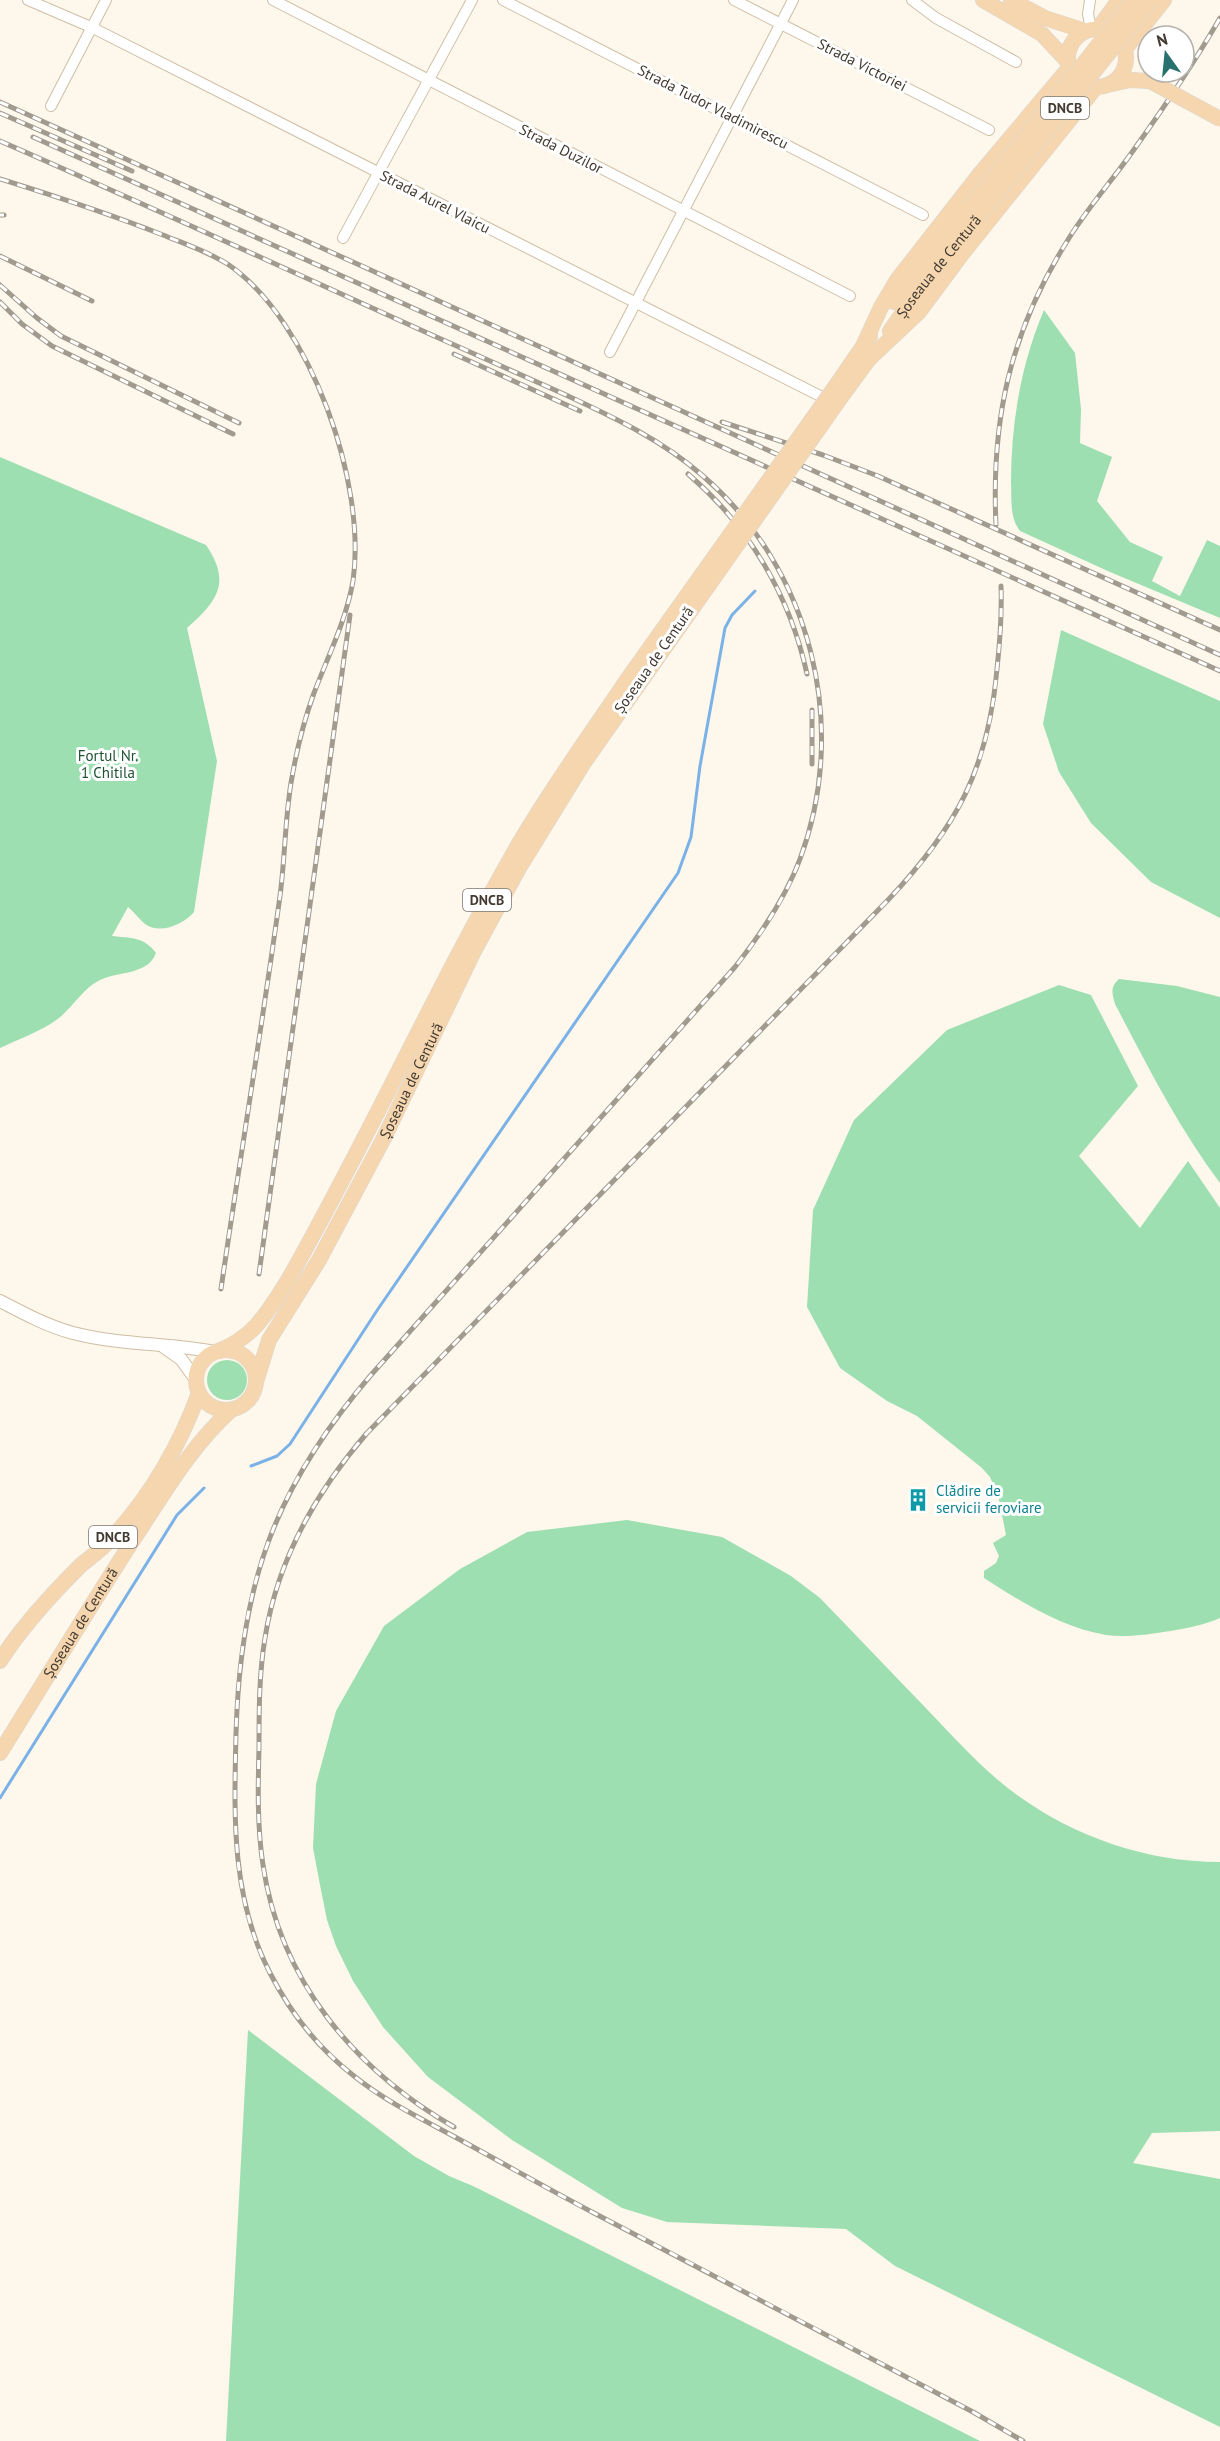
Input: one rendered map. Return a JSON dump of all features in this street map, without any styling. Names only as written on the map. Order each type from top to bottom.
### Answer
[{"type":"main road","points":[[983,0],[1042,34],[1069,65]]},
{"type":"main road","points":[[1011,0],[1045,18],[1118,37],[1126,53],[1136,65]]},
{"type":"main road","points":[[1119,0],[1092,30],[1074,40],[1068,55],[1069,65],[1074,77],[1082,83],[1096,87],[1136,80]]},
{"type":"main road","name":"Șoseaua de Centură","points":[[0,1661],[51,1595],[106,1545],[139,1505],[178,1440],[198,1387],[199,1368],[204,1360],[241,1341],[254,1330],[286,1282],[535,816],[974,212],[1134,0]]},
{"type":"main road","name":"Șoseaua de Centură","points":[[840,396],[864,344],[903,290],[974,212],[1151,0]]},
{"type":"main road","points":[[1112,84],[1124,70],[1126,53],[1164,0]]},
{"type":"main road","points":[[864,344],[881,307],[897,280],[1069,65]]},
{"type":"main road","points":[[1156,84],[1220,119]]},
{"type":"main road","points":[[868,360],[919,312],[962,254],[1096,87]]},
{"type":"main road","name":"Șoseaua de Centură","points":[[0,1753],[187,1458],[212,1428],[231,1410],[244,1404],[250,1398],[268,1340],[318,1260],[384,1138],[473,953],[519,868],[632,683]]},
{"type":"main road","points":[[218,1352],[237,1353],[245,1357],[252,1364],[256,1382]]},
{"type":"main road","points":[[198,1387],[209,1405],[231,1410]]},
{"type":"street","name":"Strada Aurel Vlaicu","points":[[28,0],[93,28],[635,304],[840,396]]},
{"type":"street","points":[[51,106],[106,0]]},
{"type":"street","name":"Strada Duzilor","points":[[273,0],[684,213],[850,296]]},
{"type":"street","points":[[343,238],[472,0]]},
{"type":"street","name":"Strada Tudor Vladimirescu","points":[[503,0],[923,215]]},
{"type":"street","name":"Strada Victoriei","points":[[734,0],[989,130]]},
{"type":"street","points":[[610,352],[734,118],[793,0]]},
{"type":"street","points":[[912,0],[936,18],[1016,62]]},
{"type":"street","points":[[1090,0],[1088,14],[1092,30]]},
{"type":"street","points":[[0,1300],[43,1322],[70,1332],[218,1352]]},
{"type":"street","points":[[163,1346],[181,1359],[198,1387]]},
{"type":"green space","points":[[1044,310],[1075,353],[1081,409],[1080,443],[1112,457],[1097,501],[1130,542],[1163,557],[1152,581],[1180,596],[1207,540],[1220,546],[1220,618],[1110,572],[1020,531],[1016,526],[1012,507],[1011,482],[1015,416],[1029,351]]},
{"type":"green space","name":"Fortul Nr. 1 Chitila","points":[[0,457],[206,545],[214,558],[219,581],[218,591],[213,600],[187,628],[217,761],[194,912],[178,924],[158,928],[145,924],[128,907],[112,936],[137,939],[147,944],[156,953],[152,960],[140,969],[94,983],[52,1023],[0,1048]]},
{"type":"green space","points":[[1061,630],[1220,701],[1220,918],[1151,882],[1091,823],[1059,772],[1043,724]]},
{"type":"green space","points":[[1119,979],[1177,986],[1220,997],[1220,1183],[1177,1118],[1115,1004],[1112,990]]},
{"type":"green space","points":[[1059,985],[1091,995],[1138,1086],[1079,1156],[1140,1228],[1188,1161],[1220,1208],[1220,1618],[1171,1631],[1122,1636],[1090,1632],[1043,1613],[984,1578],[984,1571],[996,1563],[999,1556],[993,1543],[1006,1535],[998,1495],[990,1477],[917,1416],[887,1401],[840,1368],[807,1307],[813,1210],[854,1120],[947,1030]]},
{"type":"green space","points":[[227,1360],[235,1361],[241,1366],[246,1372],[246,1388],[241,1394],[235,1399],[227,1400],[219,1399],[213,1394],[208,1388],[207,1380],[208,1372],[213,1366],[219,1361]]},
{"type":"green space","points":[[627,1520],[722,1537],[791,1576],[820,1598],[986,1769],[1009,1789],[1057,1820],[1108,1843],[1136,1851],[1192,1861],[1220,1862],[1220,2131],[1152,2133],[1133,2163],[1220,2179],[1220,2427],[895,2266],[846,2229],[667,2222],[622,2208],[512,2140],[428,2077],[383,2027],[353,1981],[336,1946],[327,1920],[313,1848],[316,1784],[336,1711],[384,1626],[460,1569],[527,1532]]},
{"type":"green space","points":[[248,2030],[414,2156],[449,2176],[980,2441],[226,2441]]},
{"type":"waterway","points":[[251,1466],[277,1456],[290,1444],[378,1309],[678,873],[691,837],[700,766],[725,628],[732,615],[755,591]]},
{"type":"waterway","points":[[0,1798],[177,1515],[204,1488]]},
{"type":"railway","points":[[996,525],[995,486],[1001,413],[1008,378],[1031,310],[1074,230],[1127,160],[1190,68],[1220,18]]},
{"type":"railway","points":[[0,102],[1220,655]]},
{"type":"railway","points":[[0,113],[132,171]]},
{"type":"railway","points":[[33,137],[1220,671]]},
{"type":"railway","points":[[0,141],[566,395],[637,431],[687,463],[740,514],[771,556],[794,603],[811,652],[820,703],[821,756],[815,808],[794,874],[772,916],[735,967],[371,1375],[310,1458],[287,1499],[269,1541],[255,1585],[245,1631],[236,1734],[235,1796],[238,1856],[248,1915],[257,1944],[278,1988],[296,2016],[317,2042],[366,2085],[403,2109],[558,2194],[973,2412],[1023,2441]]},
{"type":"railway","points":[[0,179],[143,227],[197,248],[229,265],[258,291],[285,325],[308,364],[327,408],[342,453],[351,499],[355,542],[353,581],[341,624],[306,716],[293,772],[287,811],[280,896],[221,1289]]},
{"type":"railway","points":[[0,256],[92,301]]},
{"type":"railway","points":[[0,285],[61,336],[239,423]]},
{"type":"railway","points":[[0,302],[22,324],[52,346],[233,434]]},
{"type":"railway","points":[[454,354],[580,411]]},
{"type":"railway","points":[[722,422],[823,455],[878,476],[1220,630]]},
{"type":"railway","points":[[688,474],[730,516],[764,564],[790,617],[807,674]]},
{"type":"railway","points":[[454,2127],[418,2104],[385,2078],[355,2050],[328,2018],[305,1984],[286,1947],[272,1907],[263,1865],[260,1836],[259,1706],[265,1638],[279,1582],[289,1555],[315,1503],[367,1433],[888,900],[933,847],[965,795],[986,737],[993,705],[998,659],[1001,586]]},
{"type":"railway","points":[[259,1274],[350,615]]},
{"type":"railway","points":[[812,710],[812,764]]},
{"type":"place","name":"Clădire de servicii feroviare","points":[[918,1500]]}]
